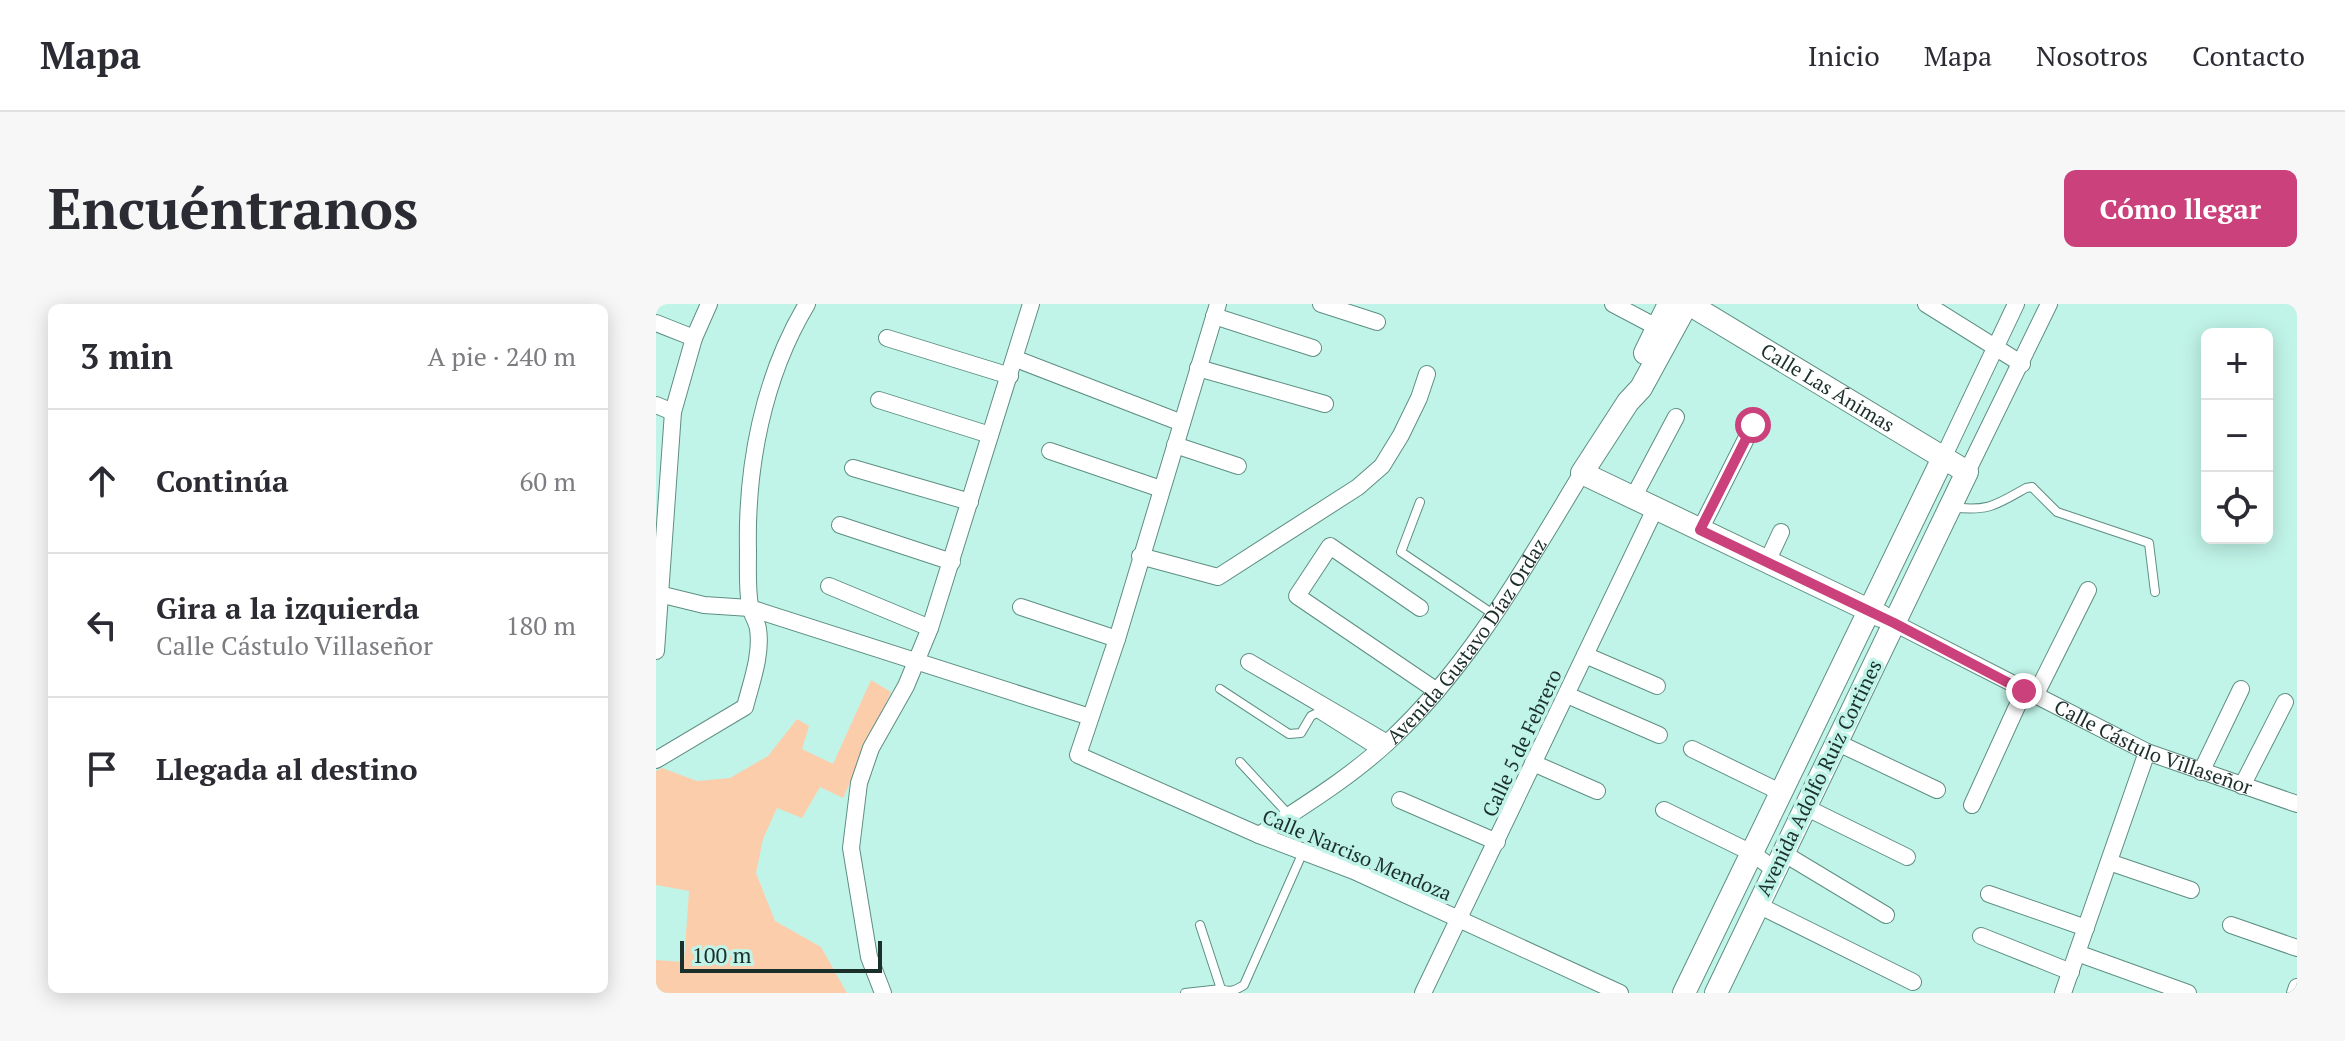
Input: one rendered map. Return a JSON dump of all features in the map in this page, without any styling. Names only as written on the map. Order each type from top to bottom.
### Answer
[{"type":"street","points":[[656,651],[661,492],[673,412],[694,338],[709,304]]},
{"type":"street","points":[[656,760],[745,707],[758,656],[758,628],[750,608],[748,547],[751,485],[759,426],[790,332],[807,304]]},
{"type":"street","points":[[883,993],[869,957],[851,848],[859,783],[871,748],[906,686],[930,628],[1031,304]]},
{"type":"street","points":[[1321,304],[1377,322]]},
{"type":"street","points":[[1613,304],[1664,332]]},
{"type":"street","name":"Avenida Gustavo Díaz Ordaz","points":[[1664,332],[1669,304]]},
{"type":"street","name":"Avenida Gustavo Díaz Ordaz","points":[[1259,835],[1337,785],[1382,747],[1437,691],[1510,591],[1628,402],[1631,380],[1688,304]]},
{"type":"street","name":"Calle Las Ánimas","points":[[1688,304],[1967,472]]},
{"type":"street","points":[[1926,304],[2022,364]]},
{"type":"street","name":"Avenida Adolfo Ruiz Cortines","points":[[1684,993],[2016,304]]},
{"type":"street","name":"Avenida Adolfo Ruiz Cortines","points":[[1716,993],[2049,304]]},
{"type":"street","points":[[659,594],[704,605],[750,608],[1090,717],[1117,639],[1216,310],[1313,348]]},
{"type":"street","points":[[656,323],[694,338]]},
{"type":"street","points":[[887,338],[1010,376]]},
{"type":"street","points":[[1016,359],[1182,423]]},
{"type":"street","points":[[1198,368],[1325,404]]},
{"type":"street","points":[[1140,556],[1218,577],[1231,569],[1358,487],[1382,466],[1401,435],[1427,374]]},
{"type":"street","points":[[879,400],[990,435]]},
{"type":"street","points":[[656,405],[673,412]]},
{"type":"street","points":[[1633,498],[1676,417]]},
{"type":"street","points":[[1700,530],[1753,425]]},
{"type":"street","points":[[1175,445],[1238,466]]},
{"type":"street","points":[[1050,451],[1161,489]]},
{"type":"street","points":[[853,468],[970,502]]},
{"type":"street","name":"Calle Cástulo Villaseñor","points":[[1582,473],[1894,623],[2147,752],[2297,804]]},
{"type":"street","name":"Calle 5 de Febrero","points":[[1423,993],[1655,509]]},
{"type":"street","points":[[840,525],[952,562]]},
{"type":"street","points":[[1767,562],[1781,532]]},
{"type":"street","points":[[1420,608],[1330,546],[1297,596],[1437,691]]},
{"type":"street","points":[[829,586],[930,628]]},
{"type":"street","points":[[1972,805],[2088,590]]},
{"type":"street","points":[[1021,607],[1117,639]]},
{"type":"street","points":[[1585,655],[1657,686]]},
{"type":"street","points":[[1249,662],[1382,747]]},
{"type":"street","points":[[2201,772],[2241,689]]},
{"type":"street","points":[[1567,695],[1659,735]]},
{"type":"street","points":[[2242,786],[2285,702]]},
{"type":"street","name":"Calle Narciso Mendoza","points":[[1090,717],[1078,755],[1259,835],[1354,871],[1620,993]]},
{"type":"street","points":[[1836,742],[1937,790]]},
{"type":"street","points":[[1692,749],[1780,792]]},
{"type":"street","points":[[2063,993],[2066,970],[2077,953],[2147,752]]},
{"type":"street","points":[[1533,763],[1597,791]]},
{"type":"street","points":[[1400,800],[1497,842]]},
{"type":"street","points":[[1805,807],[1907,857]]},
{"type":"street","points":[[1664,810],[1886,915]]},
{"type":"street","points":[[2109,862],[2191,890]]},
{"type":"street","points":[[1989,894],[2086,928]]},
{"type":"street","points":[[1758,905],[1913,982]]},
{"type":"street","points":[[2231,925],[2297,948]]},
{"type":"street","points":[[1981,936],[2066,970]]},
{"type":"street","points":[[2077,953],[2188,993]]},
{"type":"street","points":[[2295,993],[2297,987]]},
{"type":"lane","points":[[1950,507],[1990,508],[2032,487],[2057,512],[2149,543],[2155,592]]},
{"type":"lane","points":[[1420,502],[1401,552],[1493,614]]},
{"type":"lane","points":[[1220,689],[1289,734],[1301,733],[1311,716],[1317,713],[1382,747]]},
{"type":"lane","points":[[1240,762],[1289,815]]},
{"type":"lane","points":[[1185,993],[1221,989],[1233,992],[1244,985],[1303,852]]},
{"type":"lane","points":[[1200,925],[1221,989]]},
{"type":"shaded area","points":[[871,680],[891,692],[843,798],[820,787],[802,818],[777,808],[763,839],[756,873],[775,921],[821,947],[847,993],[656,993],[656,960],[684,962],[689,891],[656,885],[656,771],[662,768],[697,781],[730,778],[768,756],[797,719],[809,726],[802,749],[833,764]]},
{"type":"route","points":[[1753,425],[1700,530],[1894,623],[2024,691]]}]
